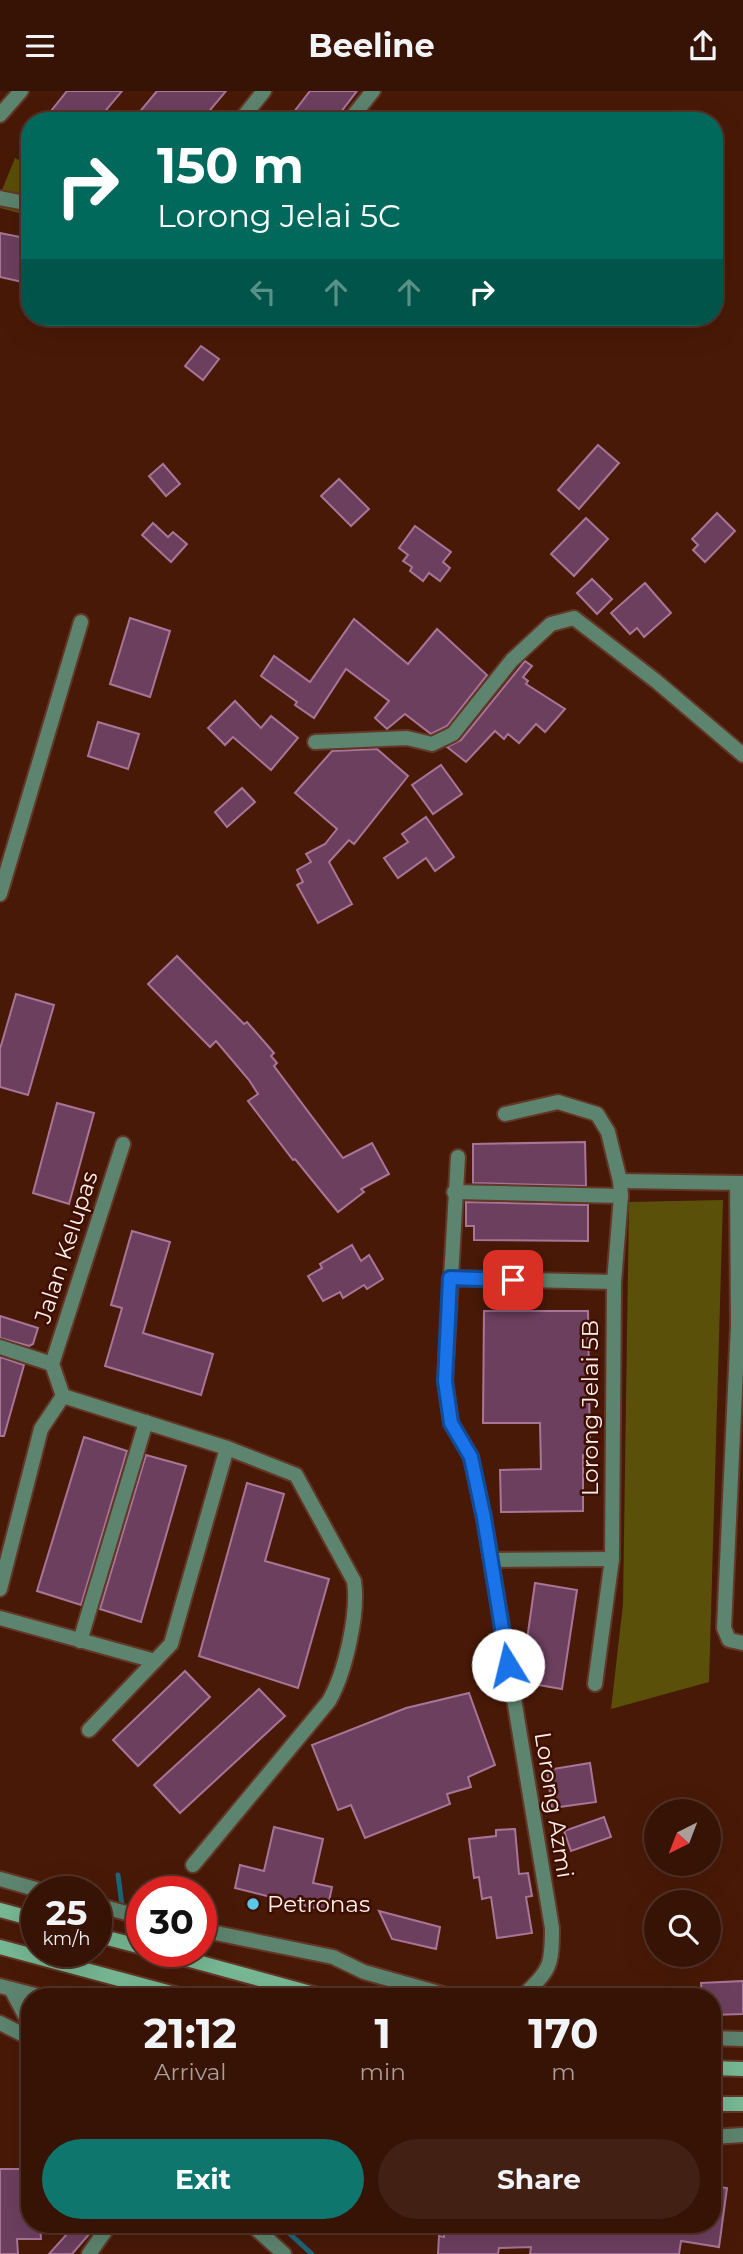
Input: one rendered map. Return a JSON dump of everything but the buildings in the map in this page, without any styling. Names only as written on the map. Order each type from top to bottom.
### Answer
[{"type":"main road","points":[[0,1910],[21,1916]]},
{"type":"main road","points":[[0,1947],[153,1988]]},
{"type":"main road","points":[[215,1967],[292,1988]]},
{"type":"main road","points":[[721,2068],[743,2069]]},
{"type":"main road","points":[[721,2104],[743,2104]]},
{"type":"street","points":[[0,115],[21,91]]},
{"type":"street","points":[[247,112],[264,91]]},
{"type":"street","points":[[356,112],[373,91]]},
{"type":"street","points":[[0,198],[21,202]]},
{"type":"street","points":[[315,742],[407,738],[432,744],[453,734],[512,660],[551,624],[574,618],[656,681],[743,755]]},
{"type":"street","points":[[0,894],[81,622]]},
{"type":"street","name":"Lorong Jelai 5B","points":[[505,1114],[558,1102],[597,1114],[608,1132],[621,1189],[614,1282],[612,1559],[595,1684]]},
{"type":"street","name":"Jalan Kelupas","points":[[52,1364],[123,1144]]},
{"type":"street","name":"Lorong Azmi","points":[[458,1157],[445,1381],[451,1423],[471,1457],[491,1560],[552,1928],[552,1961],[545,1974],[531,1988]]},
{"type":"street","points":[[454,1192],[621,1189],[740,1183],[740,1325],[724,1628],[729,1640],[741,1643]]},
{"type":"street","points":[[450,1278],[614,1282]]},
{"type":"street","points":[[0,1346],[52,1364],[64,1396]]},
{"type":"street","points":[[64,1396],[227,1448],[296,1475],[354,1581],[357,1601],[336,1688],[329,1701],[193,1865]]},
{"type":"street","points":[[0,1589],[41,1429],[64,1396]]},
{"type":"street","points":[[80,1641],[146,1422]]},
{"type":"street","points":[[89,1730],[171,1644],[227,1448]]},
{"type":"street","points":[[491,1560],[612,1559]]},
{"type":"street","points":[[0,1618],[155,1661]]},
{"type":"street","points":[[0,1879],[21,1885]]},
{"type":"street","points":[[217,1933],[333,1957],[364,1972],[421,1988]]},
{"type":"street","points":[[5,1987],[21,2011]]},
{"type":"street","points":[[0,2023],[21,2034]]},
{"type":"street","points":[[721,2038],[743,2039]]},
{"type":"street","points":[[721,2136],[743,2135]]},
{"type":"street","points":[[89,2254],[104,2233]]},
{"type":"street","points":[[261,2233],[284,2254]]},
{"type":"shaded area","points":[[15,158],[21,161],[21,214],[0,208],[0,195]]},
{"type":"shaded area","points":[[723,1200],[709,1682],[611,1709],[623,1604],[629,1202]]},
{"type":"waterway","points":[[118,1875],[122,1905]]},
{"type":"waterway","points":[[289,2233],[312,2254]]},
{"type":"place","name":"Petronas","points":[[253,1904]]},
{"type":"route","points":[[508,1665],[484,1518],[471,1457],[451,1423],[445,1381],[450,1278],[513,1280]]}]
